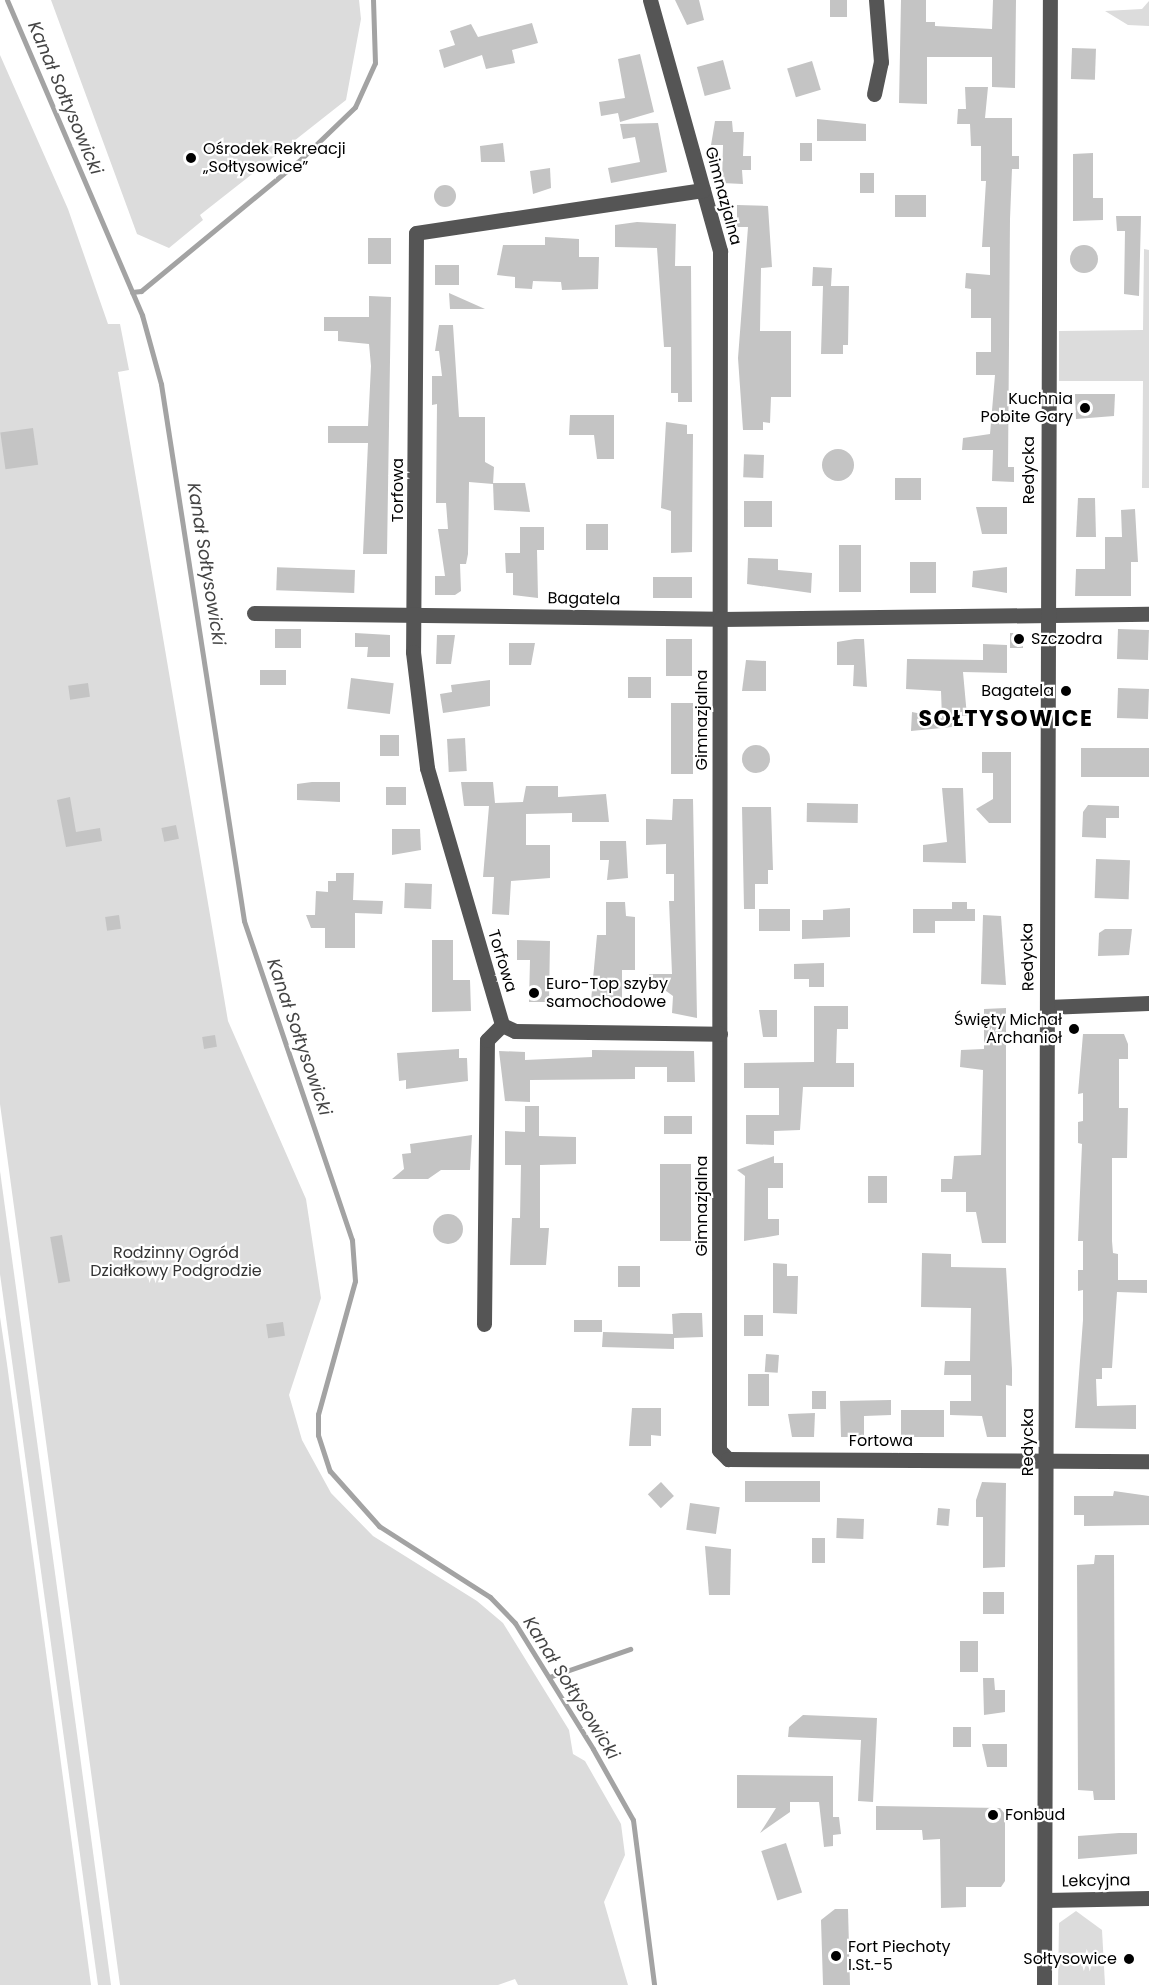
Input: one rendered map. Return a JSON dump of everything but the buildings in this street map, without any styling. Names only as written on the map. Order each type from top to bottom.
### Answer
[{"type":"street","name":"Gimnazjalna","points":[[650,0],[720,251],[719,1450]]},
{"type":"street","points":[[874,94],[880,62],[876,0]]},
{"type":"street","name":"Redycka","points":[[1044,1985],[1050,0]]},
{"type":"street","name":"Torfowa","points":[[502,1025],[427,768],[413,652],[416,234],[703,190]]},
{"type":"street","name":"Bagatela","points":[[254,613],[720,619],[1047,619],[1149,614]]},
{"type":"street","points":[[1047,1006],[1149,1003]]},
{"type":"street","points":[[484,1324],[487,1040],[502,1025],[515,1031],[720,1034]]},
{"type":"street","name":"Fortowa","points":[[719,1450],[728,1459],[1149,1461]]},
{"type":"street","name":"Lekcyjna","points":[[1045,1900],[1149,1898]]},
{"type":"green space","name":"Ośrodek Rekreacji „Sołtysowice”","points":[[51,0],[359,0],[361,19],[346,100],[200,215],[203,220],[169,248],[137,234]]},
{"type":"green space","points":[[1149,1],[1149,26],[1128,25],[1105,11],[1142,9]]},
{"type":"green space","name":"Rodzinny Ogród Działkowy Podgrodzie","points":[[0,55],[68,209],[108,324],[120,324],[129,370],[118,372],[228,1021],[306,1199],[321,1298],[289,1395],[302,1440],[331,1493],[373,1536],[477,1601],[503,1623],[569,1730],[573,1754],[585,1761],[621,1824],[625,1855],[604,1902],[628,1985],[518,1985],[515,1979],[498,1985],[120,1985],[0,1104]]},
{"type":"green space","points":[[1144,249],[1149,250],[1149,488],[1142,488],[1143,381],[1059,381],[1059,331],[1143,330]]},
{"type":"green space","points":[[0,1171],[111,1985],[98,1985],[0,1274]]},
{"type":"green space","points":[[0,1317],[7,1364],[91,1985],[0,1985]]},
{"type":"green space","points":[[1076,1911],[1102,1930],[1105,1985],[1058,1985],[1059,1923]]},
{"type":"waterway","name":"Kanał Sołtysowicki","points":[[7,0],[142,315],[161,384],[244,921],[352,1240],[355,1281],[318,1414],[318,1435],[330,1471],[379,1526],[490,1597],[515,1623],[593,1749],[633,1820],[654,1985]]},
{"type":"waterway","points":[[132,292],[141,291],[301,159],[355,107],[375,63],[373,0]]},
{"type":"waterway","points":[[549,1677],[630,1649]]},
{"type":"place","name":"Ośrodek Rekreacji „Sołtysowice”","points":[[191,158]]},
{"type":"place","name":"Kuchnia Pobite Gary","points":[[1085,408]]},
{"type":"place","name":"Szczodra","points":[[1019,639]]},
{"type":"place","name":"Bagatela","points":[[1066,691]]},
{"type":"place","name":"Euro-Top szyby samochodowe","points":[[534,993]]},
{"type":"place","name":"Święty Michał Archanioł","points":[[1074,1029]]},
{"type":"place","name":"Fonbud","points":[[993,1815]]},
{"type":"place","name":"Fort Piechoty I.St.-5","points":[[836,1956]]},
{"type":"place","name":"Sołtysowice","points":[[1129,1959]]},
{"type":"district","name":"SOŁTYSOWICE","points":[[1006,719]]}]
